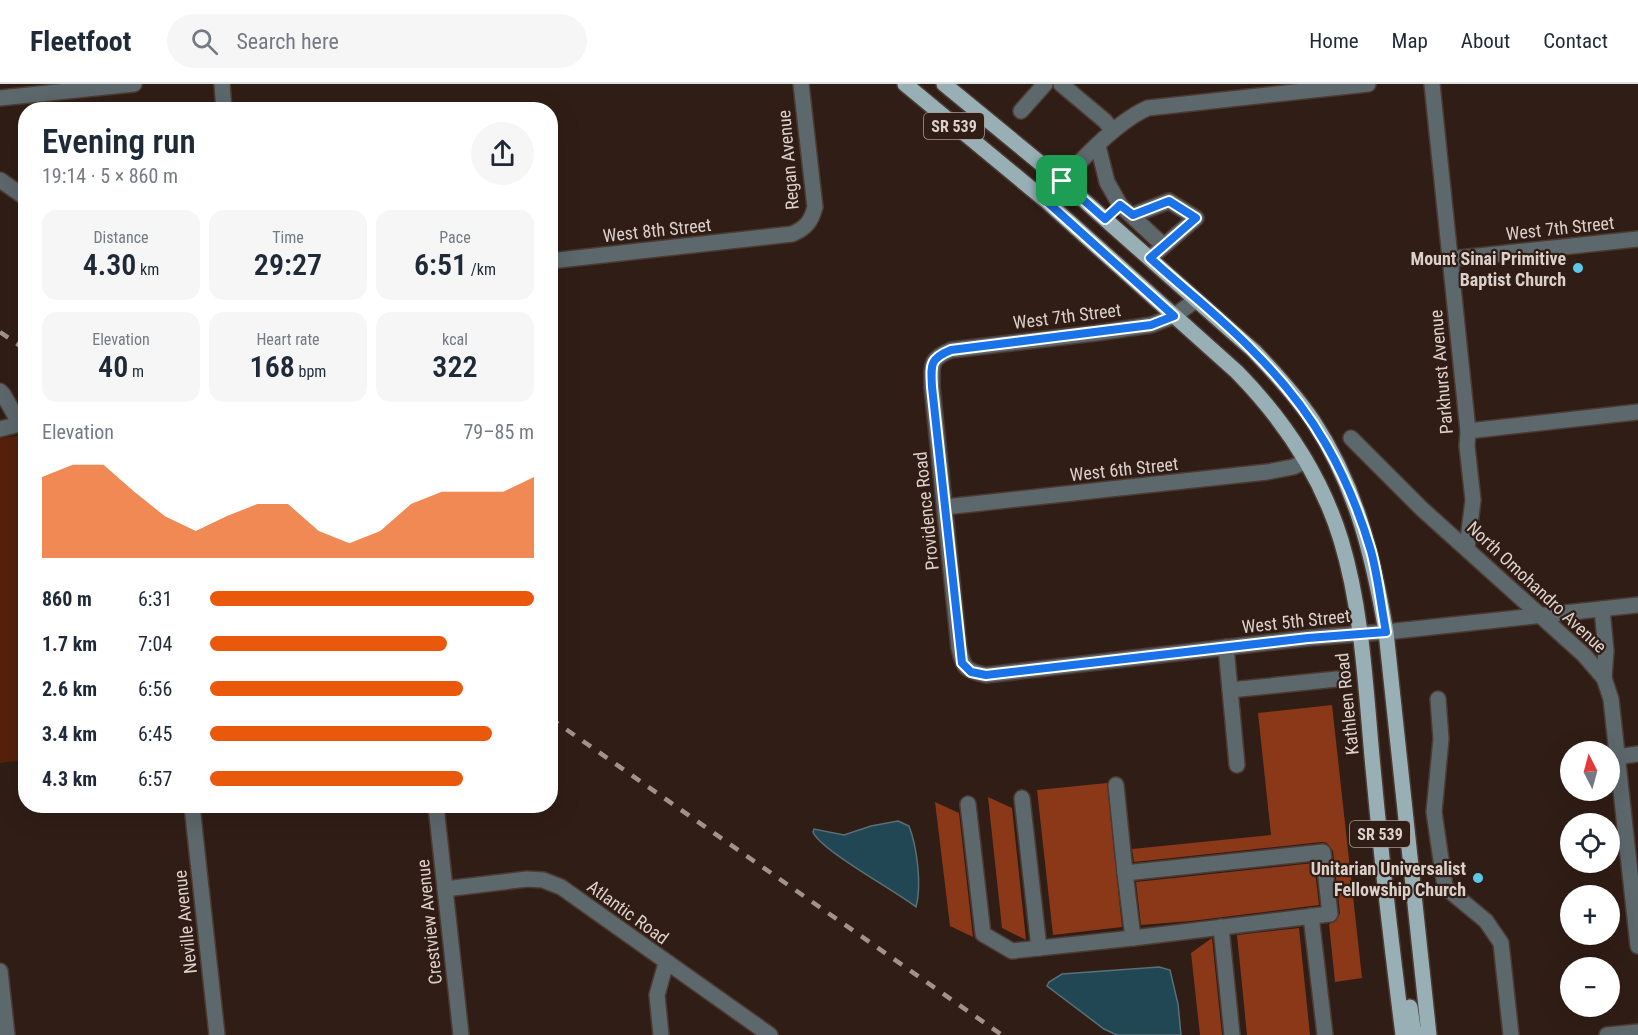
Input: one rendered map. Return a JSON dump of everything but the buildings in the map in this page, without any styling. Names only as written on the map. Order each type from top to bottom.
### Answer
[{"type":"main road","name":"Kathleen Road","points":[[904,84],[1045,200],[1264,400],[1306,461],[1325,498],[1341,541],[1360,634],[1403,1035]]},
{"type":"main road","name":"SR 539","points":[[944,84],[1062,181],[1254,351],[1278,376],[1312,420],[1331,450],[1345,478],[1371,552],[1386,632],[1429,1035]]},
{"type":"main road","points":[[1393,954],[1406,981],[1416,1035]]},
{"type":"street","points":[[0,98],[134,84]]},
{"type":"street","points":[[222,84],[223,102]]},
{"type":"street","name":"Regan Avenue","points":[[767,237],[792,234],[804,229],[811,220],[815,207],[801,84]]},
{"type":"street","points":[[1021,111],[1045,84]]},
{"type":"street","points":[[1061,84],[1113,131]]},
{"type":"street","points":[[1045,200],[1113,131],[1135,114],[1148,108],[1368,84]]},
{"type":"street","name":"Parkhurst Avenue","points":[[1432,84],[1468,431],[1467,446],[1473,500],[1467,548]]},
{"type":"street","points":[[1098,146],[1107,182],[1120,205],[1164,246]]},
{"type":"street","points":[[0,180],[18,192]]},
{"type":"street","points":[[1133,215],[1169,201],[1196,218],[1150,258]]},
{"type":"street","points":[[1105,219],[1120,205]]},
{"type":"street","name":"West 8th Street","points":[[558,260],[767,237]]},
{"type":"street","name":"West 7th Street","points":[[1450,259],[1638,239]]},
{"type":"street","name":"West 7th Street","points":[[937,356],[951,350],[1151,325],[1174,316],[1196,300]]},
{"type":"street","name":"Providence Road","points":[[937,356],[932,365],[932,387],[962,663]]},
{"type":"street","points":[[0,391],[18,420]]},
{"type":"street","points":[[1468,431],[1638,412]]},
{"type":"street","points":[[0,429],[18,424]]},
{"type":"street","name":"North Omohandro Avenue","points":[[1351,438],[1422,509],[1584,656],[1604,678],[1611,699],[1615,741]]},
{"type":"street","name":"West 6th Street","points":[[945,507],[1267,472],[1293,467],[1306,461]]},
{"type":"street","name":"West 5th Street","points":[[962,663],[971,672],[986,675],[1226,647],[1638,605]]},
{"type":"street","points":[[1602,609],[1606,651],[1604,678]]},
{"type":"street","points":[[1226,647],[1237,765]]},
{"type":"street","points":[[1230,690],[1337,680]]},
{"type":"street","points":[[1438,699],[1441,739],[1434,812],[1444,887],[1486,921],[1501,942],[1511,1035]]},
{"type":"street","points":[[1620,757],[1638,754]]},
{"type":"street","name":"North Omohandro Avenue","points":[[1620,784],[1638,946]]},
{"type":"street","points":[[1116,785],[1133,938]]},
{"type":"street","points":[[1022,798],[1039,948]]},
{"type":"street","points":[[969,804],[983,934],[1012,951],[1330,914],[1323,852],[1125,873]]},
{"type":"street","name":"Neville Avenue","points":[[193,813],[217,1035]]},
{"type":"street","name":"Crestview Avenue","points":[[437,813],[461,1035]]},
{"type":"street","name":"Atlantic Road","points":[[445,889],[527,879],[543,880],[561,887],[770,1035]]},
{"type":"street","points":[[1311,916],[1325,1035]]},
{"type":"street","points":[[1221,927],[1232,1035]]},
{"type":"street","points":[[661,1035],[657,995],[666,963]]},
{"type":"street","points":[[0,971],[7,1035]]},
{"type":"street","points":[[1607,1035],[1638,1032]]},
{"type":"shaded area","points":[[18,436],[18,761],[0,763],[0,438]]},
{"type":"water","points":[[898,821],[909,826],[914,844],[919,877],[916,907],[829,849],[813,832],[814,829],[844,835],[871,826]]},
{"type":"water","points":[[1159,967],[1170,970],[1178,1004],[1181,1035],[1117,1035],[1104,1029],[1047,986],[1049,982],[1062,974]]},
{"type":"railway","points":[[0,332],[18,344]]},
{"type":"railway","points":[[558,724],[1002,1035]]},
{"type":"place","name":"Mount Sinai Primitive Baptist Church","points":[[1578,268]]},
{"type":"place","name":"Unitarian Universalist Fellowship Church","points":[[1478,878]]},
{"type":"route","points":[[1062,181],[1105,219],[1120,205],[1133,215],[1169,201],[1196,218],[1150,258],[1254,351],[1278,376],[1312,420],[1331,450],[1345,478],[1371,552],[1386,632],[1308,638],[986,675],[971,672],[962,663],[932,387],[932,365],[937,356],[951,350],[1151,325],[1174,316],[1045,200],[1062,181]]}]
